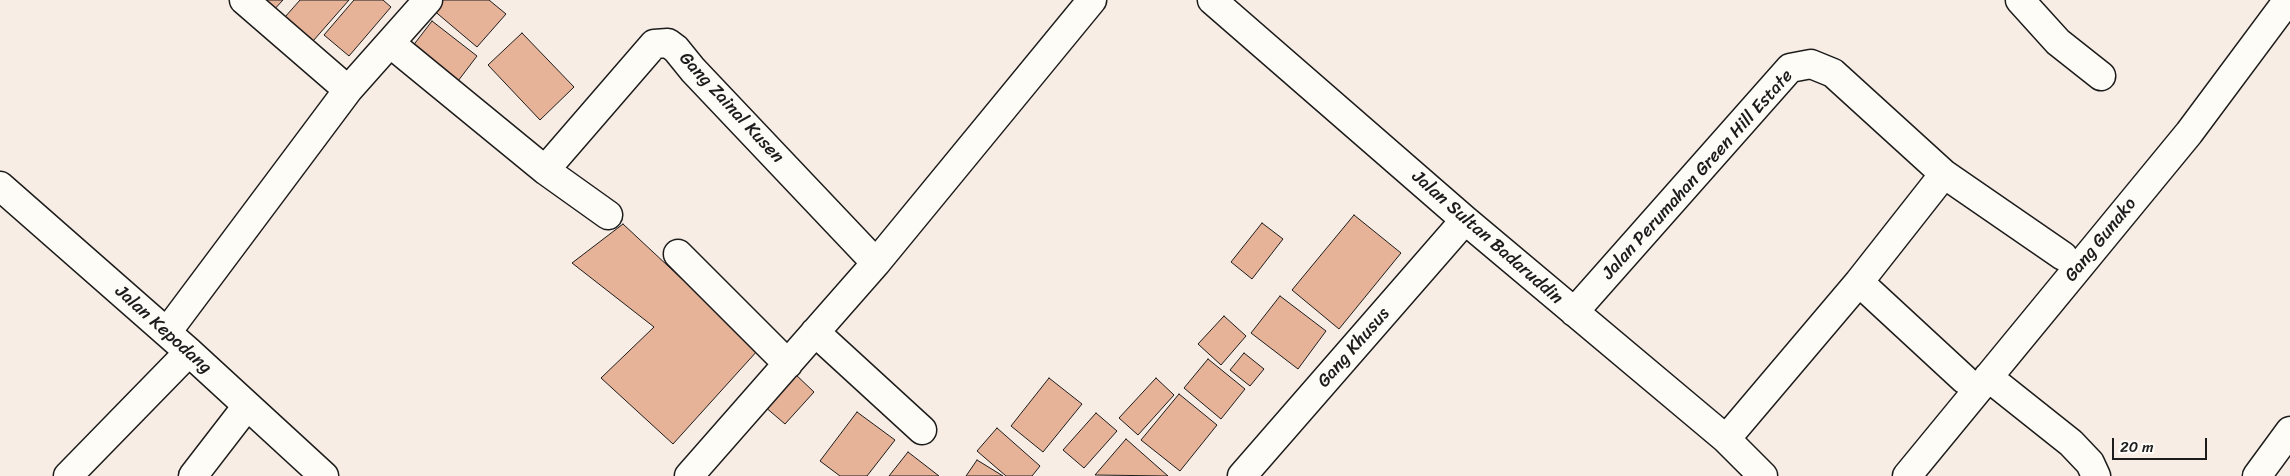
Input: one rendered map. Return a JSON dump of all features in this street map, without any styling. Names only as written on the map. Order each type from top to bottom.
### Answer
[{"type":"street","points":[[244,0],[348,90]]},
{"type":"street","points":[[167,332],[348,90],[428,0]]},
{"type":"street","points":[[689,476],[876,263],[1092,0]]},
{"type":"street","name":"Jalan Sultan Badaruddin","points":[[1212,0],[1465,220],[1726,439],[1763,476]]},
{"type":"street","points":[[2020,0],[2058,42],[2101,76]]},
{"type":"street","name":"Gang Gunako","points":[[1907,476],[1976,378],[2189,133],[2276,4]]},
{"type":"street","points":[[390,43],[545,170],[608,215]]},
{"type":"street","name":"Gang Zainal Kusen","points":[[545,170],[654,44],[668,43],[676,49],[693,70],[876,263]]},
{"type":"street","name":"Jalan Perumahan Green Hill Estate","points":[[1574,312],[1790,68],[1811,64],[1833,73],[1944,174],[2063,256]]},
{"type":"street","points":[[1726,439],[1859,282],[1944,174]]},
{"type":"street","name":"Jalan Kepodang","points":[[0,186],[167,332],[324,476]]},
{"type":"street","name":"Gang Khusus","points":[[1242,476],[1465,220]]},
{"type":"street","points":[[678,254],[788,364]]},
{"type":"street","points":[[1859,282],[1976,378],[2071,443],[2090,463],[2096,476]]},
{"type":"street","points":[[815,332],[922,430]]},
{"type":"street","points":[[68,476],[189,352]]},
{"type":"street","points":[[193,476],[248,406]]},
{"type":"street","points":[[2257,476],[2290,431]]},
{"type":"building","points":[[256,0],[283,0],[271,13]]},
{"type":"building","points":[[300,0],[349,0],[313,41],[285,17]]},
{"type":"building","points":[[354,0],[383,0],[391,7],[349,56],[324,35]]},
{"type":"building","points":[[440,0],[489,0],[506,14],[477,47],[432,9]]},
{"type":"building","points":[[432,21],[477,56],[458,81],[412,47]]},
{"type":"building","points":[[522,33],[574,87],[540,120],[488,65]]},
{"type":"building","points":[[1354,215],[1401,253],[1339,329],[1292,290]]},
{"type":"building","points":[[1262,223],[1283,239],[1252,279],[1231,262]]},
{"type":"building","points":[[623,224],[758,350],[673,444],[601,378],[654,327],[572,263]]},
{"type":"building","points":[[1280,296],[1326,331],[1298,369],[1251,333]]},
{"type":"building","points":[[1224,316],[1246,336],[1221,365],[1198,344]]},
{"type":"building","points":[[1244,353],[1264,369],[1250,386],[1230,370]]},
{"type":"building","points":[[1208,359],[1245,389],[1221,419],[1184,388]]},
{"type":"building","points":[[794,373],[814,392],[785,424],[764,406]]},
{"type":"building","points":[[1049,378],[1082,404],[1043,452],[1011,426]]},
{"type":"building","points":[[1156,378],[1174,395],[1138,435],[1119,418]]},
{"type":"building","points":[[1179,394],[1217,425],[1180,471],[1141,440]]},
{"type":"building","points":[[857,412],[895,440],[867,476],[840,476],[820,461]]},
{"type":"building","points":[[1096,413],[1117,431],[1084,468],[1063,450]]},
{"type":"building","points":[[997,428],[1040,466],[1032,476],[1006,476],[977,451]]},
{"type":"building","points":[[1126,439],[1168,476],[1095,475]]},
{"type":"building","points":[[908,452],[939,476],[889,476]]},
{"type":"building","points":[[977,460],[1003,476],[966,476]]}]
